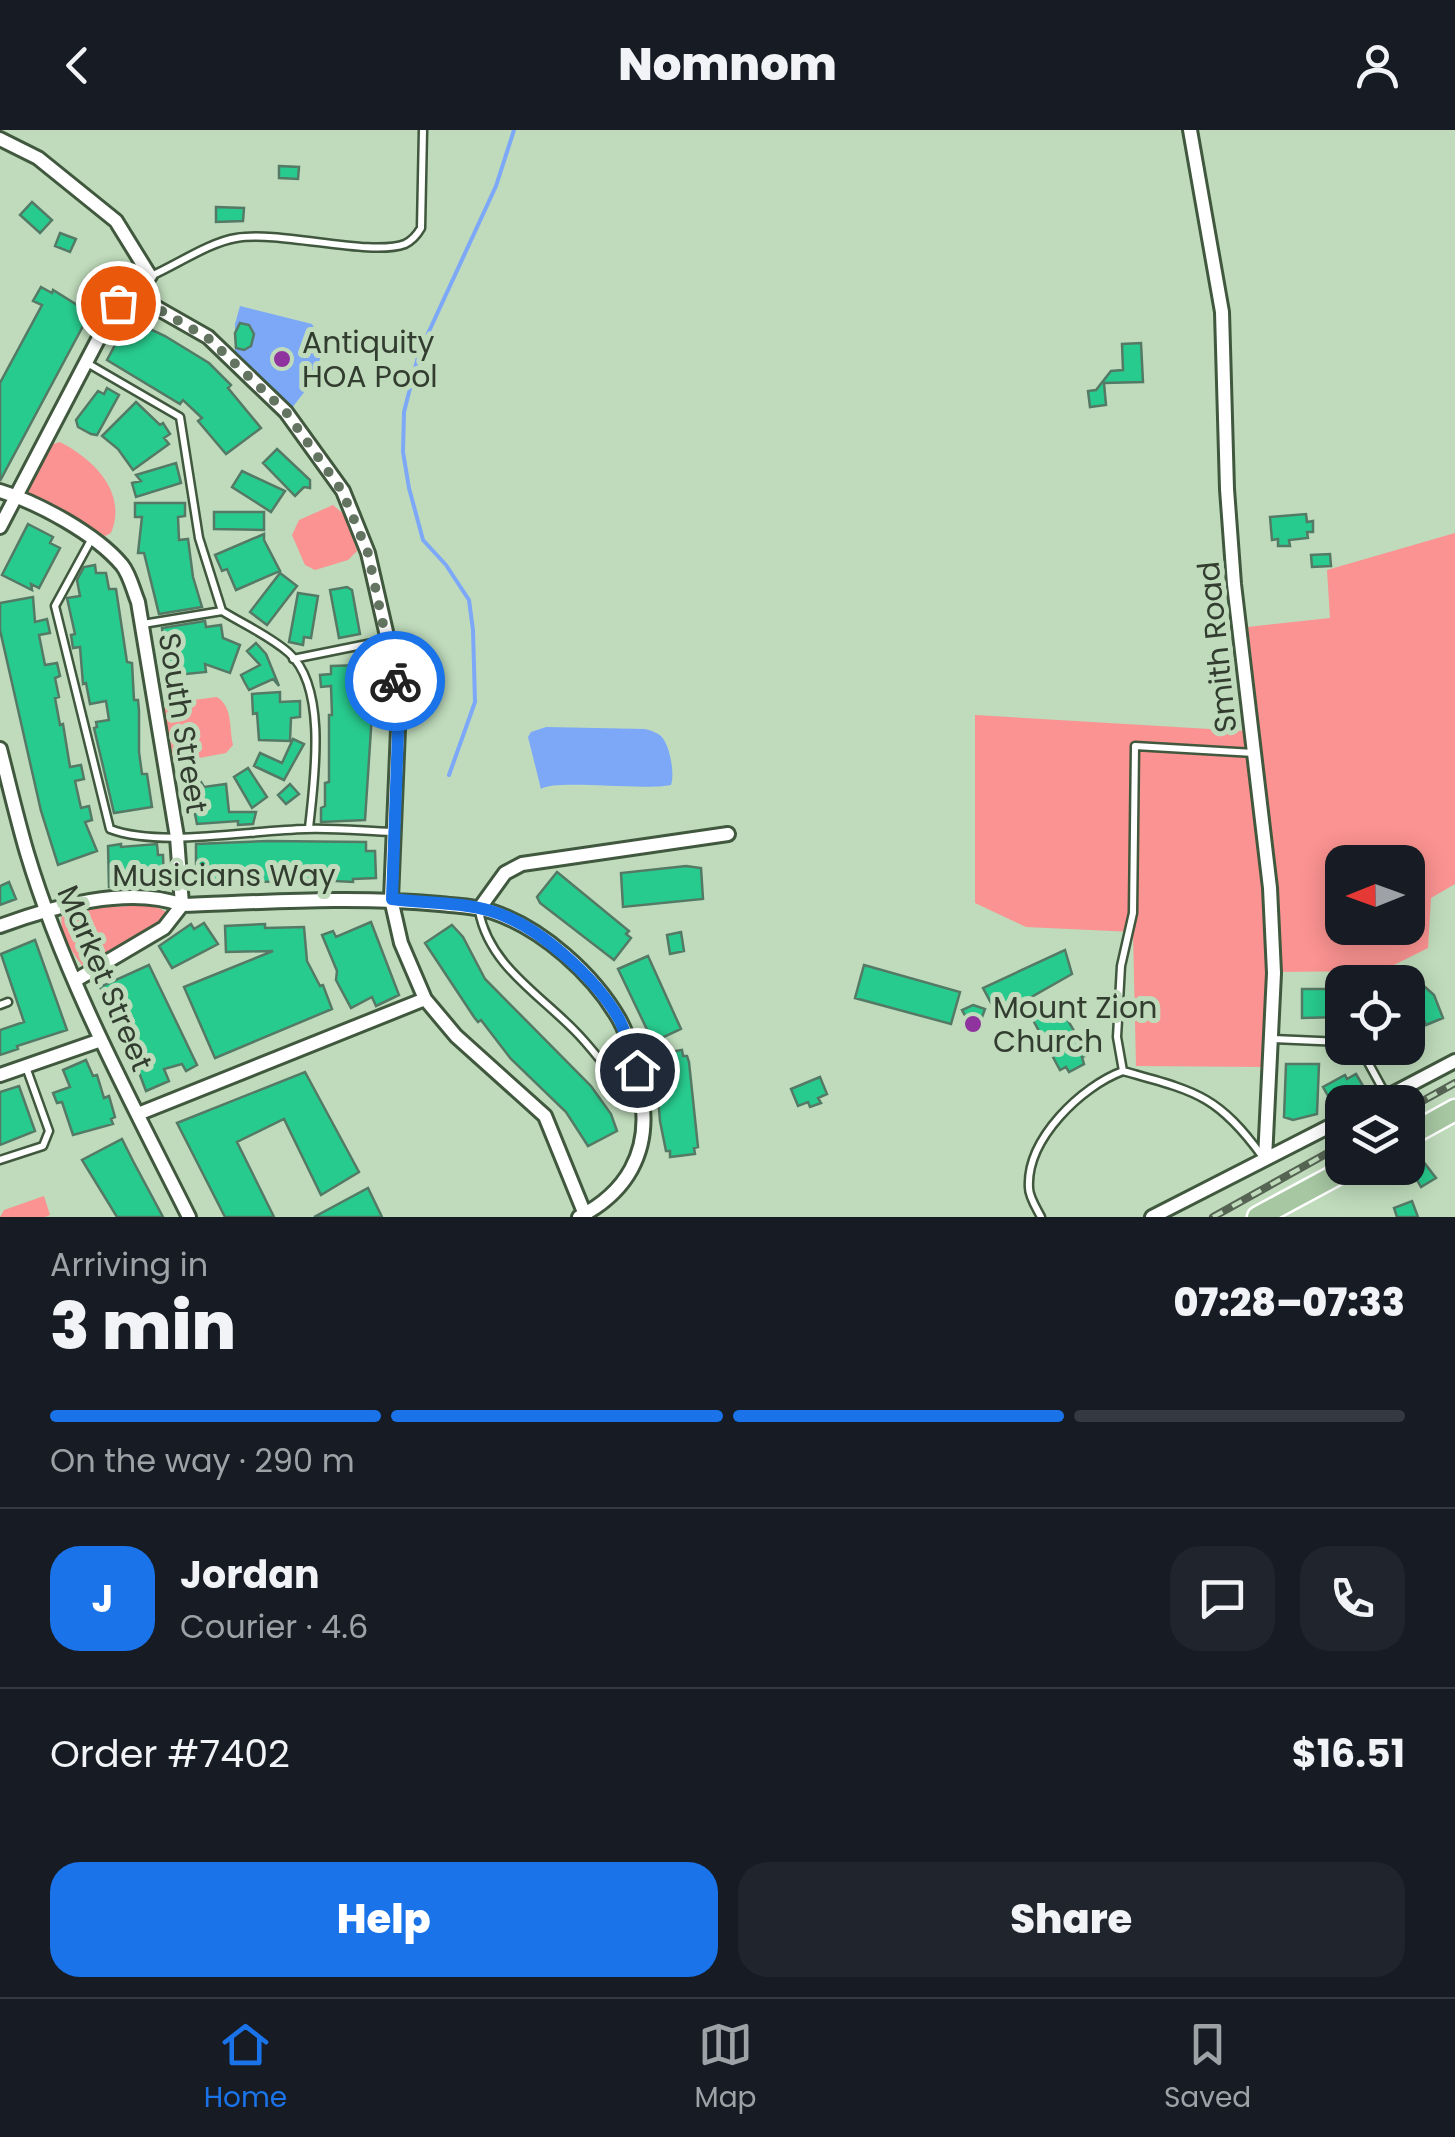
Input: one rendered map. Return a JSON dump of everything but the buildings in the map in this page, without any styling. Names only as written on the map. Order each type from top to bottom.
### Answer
[{"type":"main road","points":[[1425,1127],[1455,1110]]},
{"type":"main road","points":[[1258,1217],[1325,1181]]},
{"type":"street","name":"Smith Road","points":[[1190,130],[1222,312],[1227,489],[1274,944],[1265,1159]]},
{"type":"street","points":[[0,139],[38,158],[116,221],[150,276],[118,303],[0,527]]},
{"type":"street","points":[[129,292],[208,338],[286,412],[342,491],[368,553],[399,705],[392,899],[401,943],[425,998],[456,1036],[545,1116],[583,1216]]},
{"type":"street","name":"South Street","points":[[0,491],[92,537],[124,568],[142,624],[177,837],[182,904]]},
{"type":"street","name":"Market Street","points":[[0,750],[28,855],[76,980],[101,1040],[189,1217]]},
{"type":"street","points":[[479,909],[505,872],[522,864],[728,834]]},
{"type":"street","name":"Musicians Way","points":[[0,926],[75,902],[164,898],[182,904],[392,899],[479,909],[516,922],[559,950],[590,981],[619,1020],[637,1070],[642,1099],[633,1172],[599,1207],[583,1216]]},
{"type":"street","points":[[76,980],[164,928],[182,904]]},
{"type":"street","points":[[138,1114],[425,998]]},
{"type":"street","points":[[0,1075],[101,1040]]},
{"type":"street","points":[[1410,1085],[1455,1061]]},
{"type":"street","points":[[1152,1217],[1325,1129]]},
{"type":"lane","points":[[150,276],[235,238],[405,244],[421,228],[423,130]]},
{"type":"lane","points":[[86,363],[180,418],[199,538],[222,611],[293,658],[311,692],[316,756],[309,829]]},
{"type":"lane","points":[[92,537],[55,606],[110,829],[123,834],[177,837],[309,829],[392,832]]},
{"type":"lane","points":[[142,624],[222,611]]},
{"type":"lane","points":[[293,658],[388,640]]},
{"type":"lane","points":[[1124,1071],[1117,1037],[1121,966],[1133,913],[1135,746],[1254,753]]},
{"type":"lane","points":[[479,909],[483,933],[506,966],[577,1032],[624,1088],[642,1099]]},
{"type":"lane","points":[[1272,1039],[1325,1041]]},
{"type":"lane","points":[[0,1160],[43,1146],[46,1140],[48,1131],[25,1066]]},
{"type":"lane","points":[[1041,1217],[1028,1190],[1046,1134],[1086,1090],[1124,1071],[1182,1086],[1220,1106],[1265,1159]]},
{"type":"shaded area","points":[[60,442],[104,478],[115,504],[111,533],[105,536],[28,492],[50,445]]},
{"type":"shaded area","points":[[333,505],[347,517],[357,551],[348,560],[315,570],[305,565],[292,535],[299,520]]},
{"type":"shaded area","points":[[1455,533],[1455,884],[1431,898],[1428,948],[1394,965],[1325,965],[1325,972],[1270,972],[1266,1067],[1136,1066],[1133,932],[1026,927],[975,903],[975,715],[1260,732],[1248,627],[1330,618],[1327,570]]},
{"type":"shaded area","points":[[217,697],[228,712],[233,745],[226,753],[173,763],[163,709],[169,703]]},
{"type":"shaded area","points":[[152,905],[165,911],[160,923],[94,965],[84,968],[64,935],[62,914],[70,909]]},
{"type":"shaded area","points":[[44,1196],[50,1215],[0,1217],[4,1210]]},
{"type":"water","name":"Antiquity HOA Pool","points":[[240,306],[312,324],[318,336],[320,358],[313,379],[292,408],[235,351]]},
{"type":"water","points":[[546,727],[645,729],[656,733],[669,753],[671,785],[563,785],[541,789],[528,737]]},
{"type":"waterway","points":[[449,775],[475,702],[473,630],[469,600],[446,565],[423,540],[403,452],[404,412],[419,353],[496,186],[514,130]]},
{"type":"railway","points":[[1425,1100],[1455,1083]]},
{"type":"railway","points":[[1213,1217],[1325,1154]]},
{"type":"way so far","points":[[118,303],[129,292],[208,338],[286,412],[342,491],[368,553],[395,681]]},
{"type":"place","name":"Antiquity HOA Pool","points":[[282,359]]},
{"type":"place","name":"Mount Zion Church","points":[[973,1024]]},
{"type":"route","points":[[395,681],[399,705],[392,899],[492,911],[559,950],[590,981],[619,1020],[637,1070]]}]
